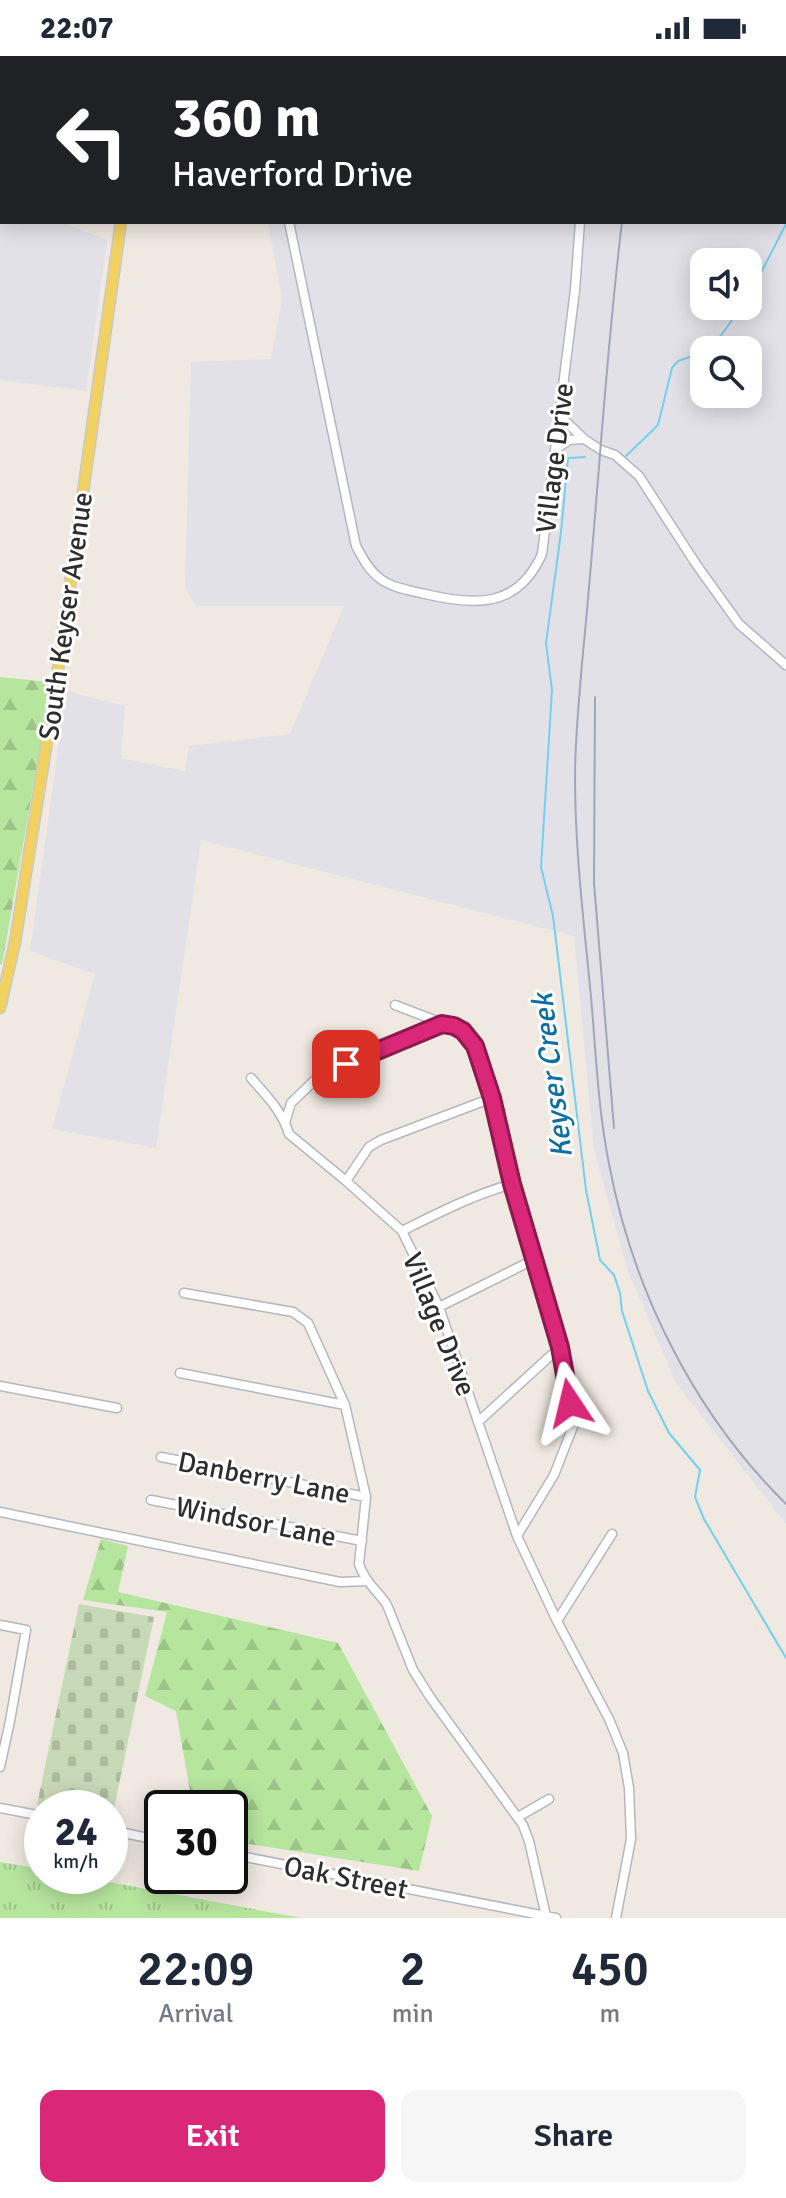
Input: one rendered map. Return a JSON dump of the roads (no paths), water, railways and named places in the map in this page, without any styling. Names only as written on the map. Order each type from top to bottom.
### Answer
[{"type":"main road","name":"South Keyser Avenue","points":[[0,1008],[15,942],[54,695],[121,224]]},
{"type":"street","name":"Village Drive","points":[[289,224],[356,546],[378,577],[395,587],[481,603],[519,587],[536,568],[546,540],[580,224]]},
{"type":"street","points":[[558,414],[584,439],[615,455],[639,476],[739,624],[786,665]]},
{"type":"street","points":[[555,450],[569,440],[584,439]]},
{"type":"street","points":[[395,1005],[454,1026],[463,1031],[475,1046],[560,1347],[574,1424],[554,1475],[517,1536]]},
{"type":"street","points":[[285,1123],[291,1103],[317,1078],[442,1024]]},
{"type":"street","name":"Village Drive","points":[[251,1078],[273,1103],[289,1134],[402,1231],[439,1307],[517,1536],[623,1753],[629,1788],[631,1839],[616,1918]]},
{"type":"street","points":[[346,1181],[369,1147],[381,1140],[492,1098]]},
{"type":"street","points":[[402,1231],[487,1191],[512,1184]]},
{"type":"street","points":[[439,1307],[535,1259]]},
{"type":"street","points":[[184,1293],[293,1312],[308,1323],[345,1405],[366,1497],[359,1564],[366,1581],[387,1605],[413,1670],[518,1817],[529,1841],[546,1916]]},
{"type":"street","points":[[478,1422],[560,1347]]},
{"type":"street","points":[[180,1373],[345,1405]]},
{"type":"street","points":[[0,1386],[117,1408]]},
{"type":"street","name":"Danberry Lane","points":[[161,1457],[366,1497]]},
{"type":"street","name":"Windsor Lane","points":[[151,1500],[362,1541]]},
{"type":"street","points":[[0,1512],[340,1582],[366,1581]]},
{"type":"street","points":[[557,1621],[612,1534]]},
{"type":"street","points":[[0,1625],[26,1630],[0,1767]]},
{"type":"street","points":[[0,1719],[10,1721]]},
{"type":"street","points":[[518,1817],[549,1799]]},
{"type":"street","points":[[0,1808],[24,1813]]},
{"type":"street","name":"Oak Street","points":[[248,1858],[556,1918]]},
{"type":"waterway","name":"Keyser Creek","points":[[762,271],[786,224]]},
{"type":"waterway","name":"Keyser Creek","points":[[721,336],[732,320]]},
{"type":"waterway","name":"Keyser Creek","points":[[626,456],[658,425],[672,368],[678,361],[690,357]]},
{"type":"waterway","name":"Keyser Creek","points":[[585,457],[568,458],[546,643],[552,690],[541,867],[553,916],[586,1190],[600,1260],[614,1275],[622,1311],[648,1391],[669,1433],[700,1470],[695,1497],[704,1519],[786,1658]]},
{"type":"railway","points":[[622,224],[575,763],[578,859],[602,1123],[620,1211],[634,1258],[672,1348],[723,1430],[786,1504]]},
{"type":"railway","points":[[595,697],[594,883],[614,1128]]}]
